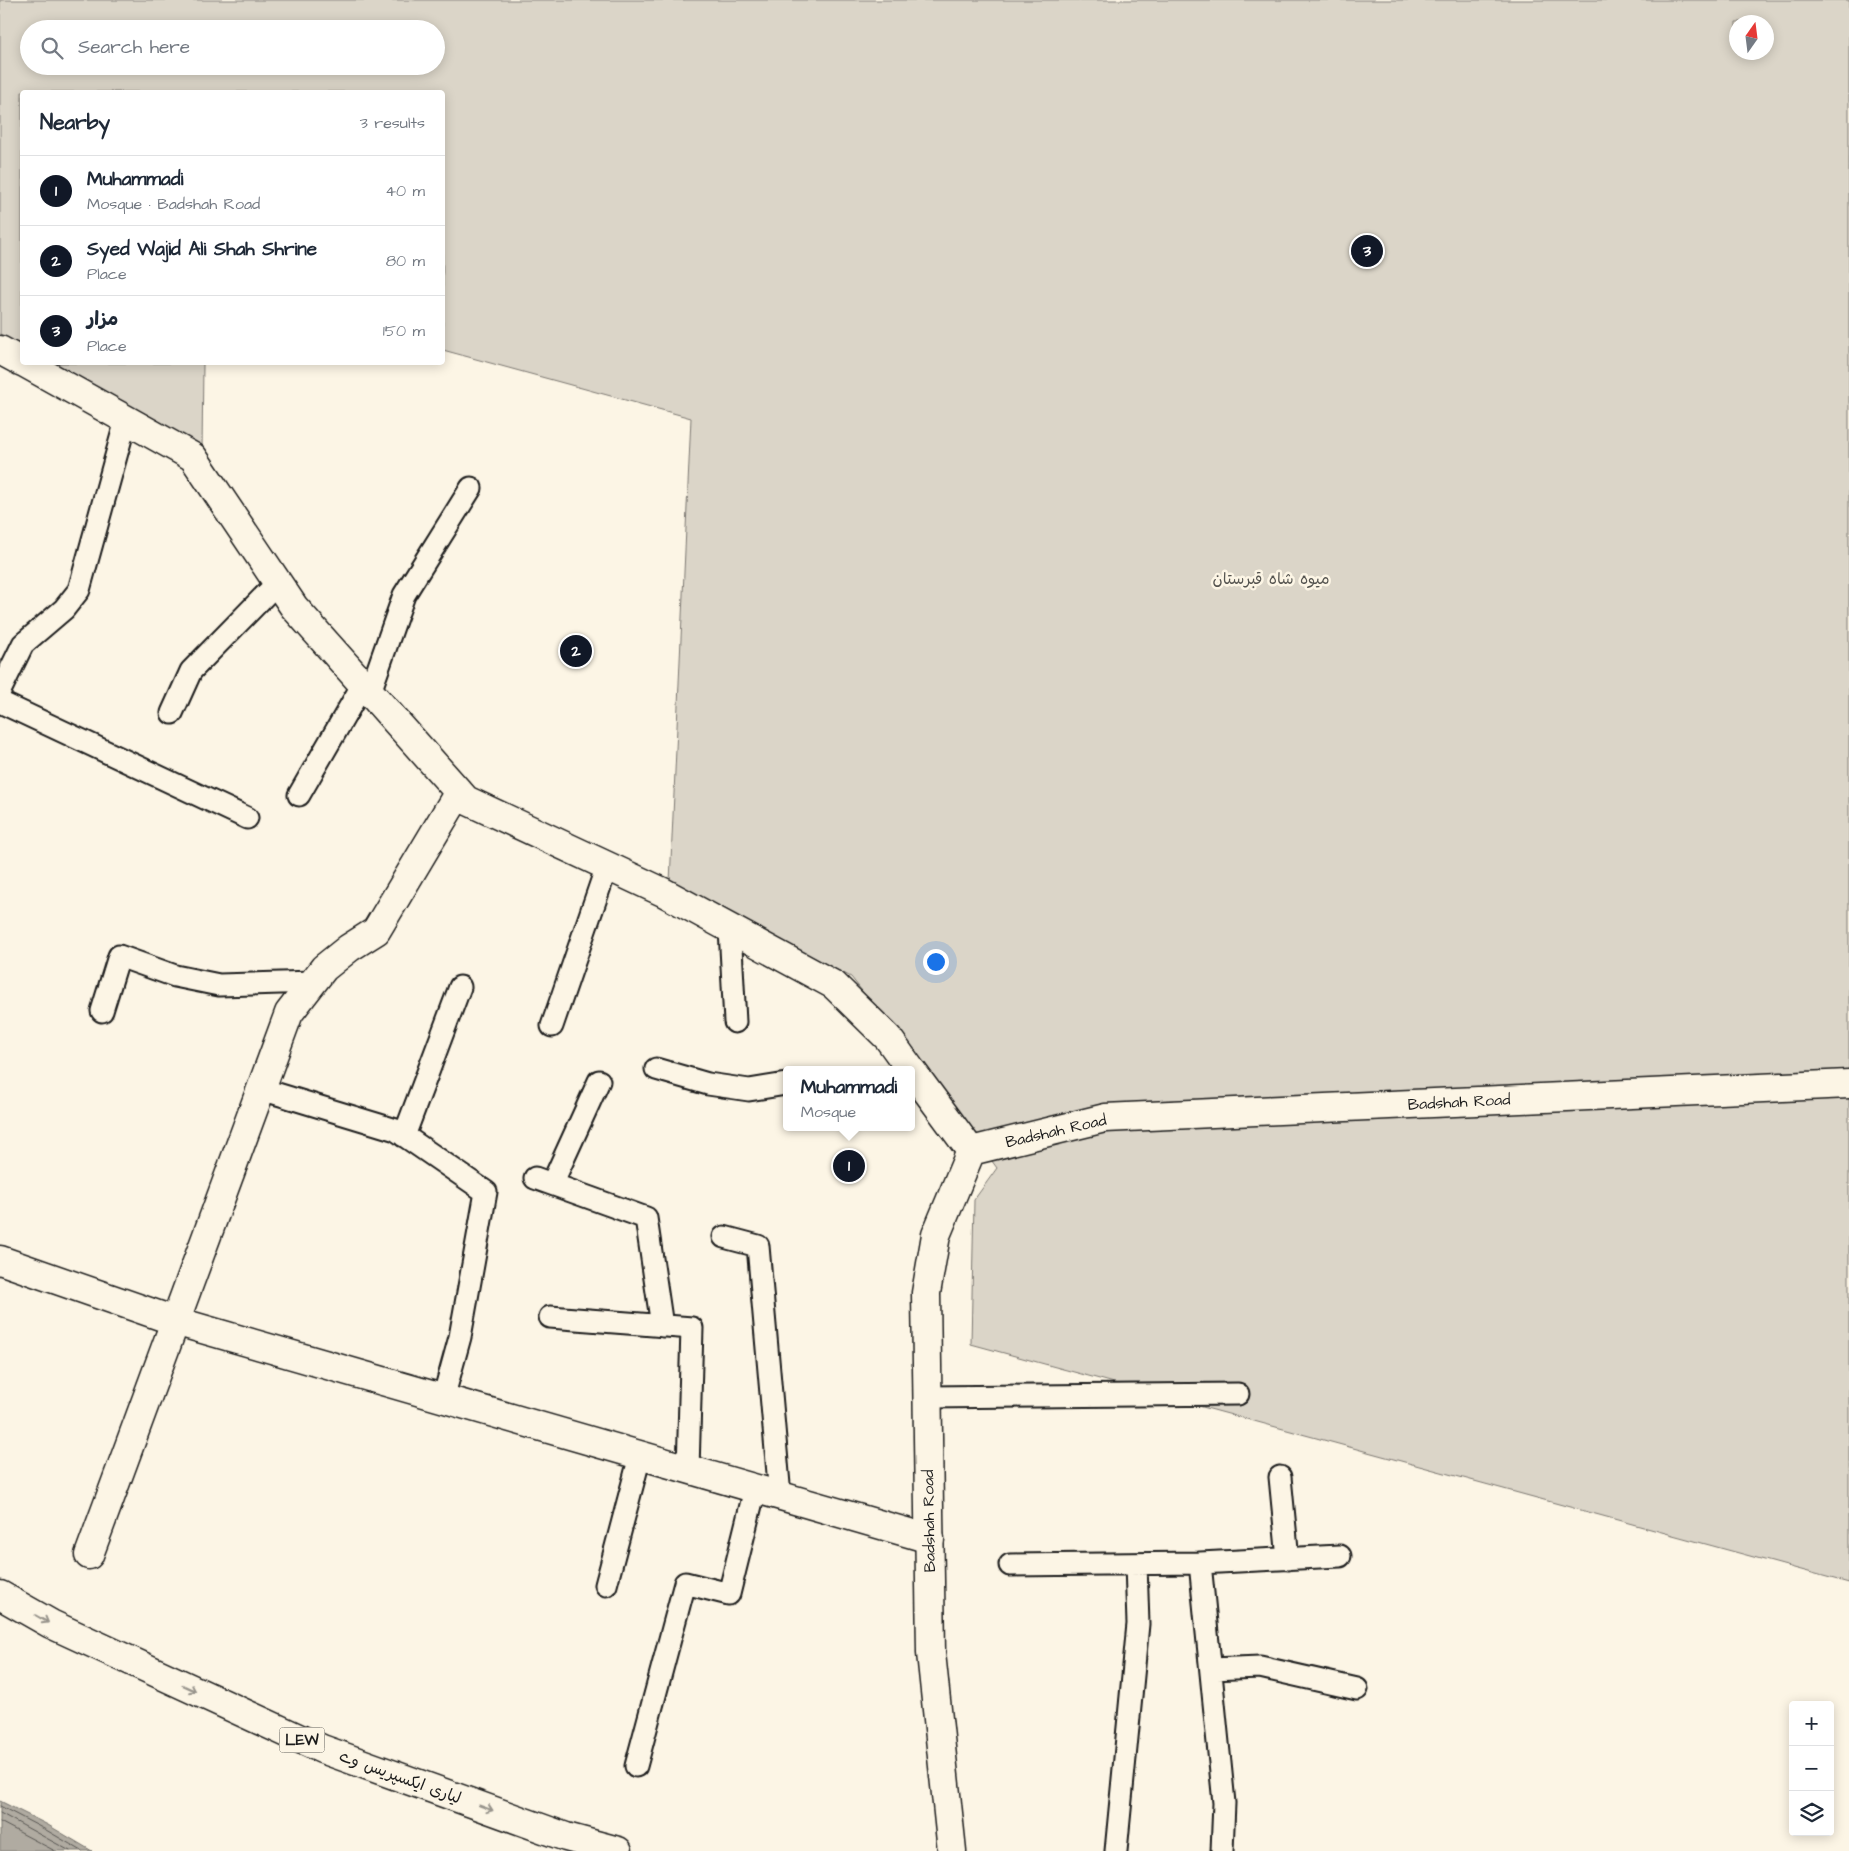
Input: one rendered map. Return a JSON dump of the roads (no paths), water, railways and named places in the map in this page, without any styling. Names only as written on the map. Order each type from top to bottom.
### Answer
[{"type":"main road","points":[[0,350],[20,360]]},
{"type":"main road","points":[[28,365],[194,457],[294,607],[466,800],[662,892],[834,985],[888,1038],[906,1066]]},
{"type":"main road","points":[[89,1555],[289,1013],[324,968],[349,948],[376,931],[459,792]]},
{"type":"main road","points":[[915,1081],[971,1151]]},
{"type":"main road","name":"Badshah Road","points":[[952,1851],[931,1653],[926,1294],[936,1234],[971,1151],[1105,1118],[1849,1084]]},
{"type":"main road","points":[[0,1260],[175,1321],[930,1540]]},
{"type":"main road","name":"لیاری ایکسپریس وے","points":[[0,1595],[50,1624],[322,1749],[566,1837],[618,1851]]},
{"type":"lane","points":[[0,690],[23,644],[64,609],[80,590],[126,420]]},
{"type":"lane","points":[[299,795],[366,688],[404,595],[471,488]]},
{"type":"lane","points":[[172,713],[191,671],[278,582]]},
{"type":"lane","points":[[0,702],[247,818]]},
{"type":"lane","points":[[552,1026],[607,866]]},
{"type":"lane","points":[[730,929],[736,1022]]},
{"type":"lane","points":[[102,1010],[119,956],[175,976],[219,985],[314,982]]},
{"type":"lane","points":[[404,1136],[460,987]]},
{"type":"lane","points":[[656,1069],[708,1084],[749,1090],[783,1084]]},
{"type":"lane","points":[[599,1081],[543,1181],[646,1218],[662,1326]]},
{"type":"lane","points":[[261,1089],[396,1130],[486,1192],[460,1336],[443,1399]]},
{"type":"lane","points":[[636,1766],[685,1583],[729,1594],[767,1492],[758,1246],[724,1237]]},
{"type":"lane","points":[[550,1317],[692,1328],[688,1470]]},
{"type":"lane","points":[[928,1397],[1238,1394]]},
{"type":"lane","points":[[606,1585],[640,1456]]},
{"type":"lane","points":[[1280,1477],[1288,1559]]},
{"type":"lane","points":[[1010,1565],[1200,1563],[1340,1556]]},
{"type":"lane","points":[[1200,1563],[1224,1803],[1222,1851]]},
{"type":"lane","points":[[1116,1851],[1138,1624],[1136,1564]]},
{"type":"lane","points":[[1211,1669],[1260,1668],[1357,1689]]},
{"type":"water","points":[[0,1801],[48,1825],[92,1851],[0,1851]]},
{"type":"place","name":"مزار","points":[[1367,251]]},
{"type":"place","name":"Syed Wajid Ali Shah Shrine","points":[[576,651]]},
{"type":"place","name":"Muhammadi","points":[[849,1166]]},
{"type":"park label","name":"میوہ شاہ قبرستان","points":[[1271,579]]}]
